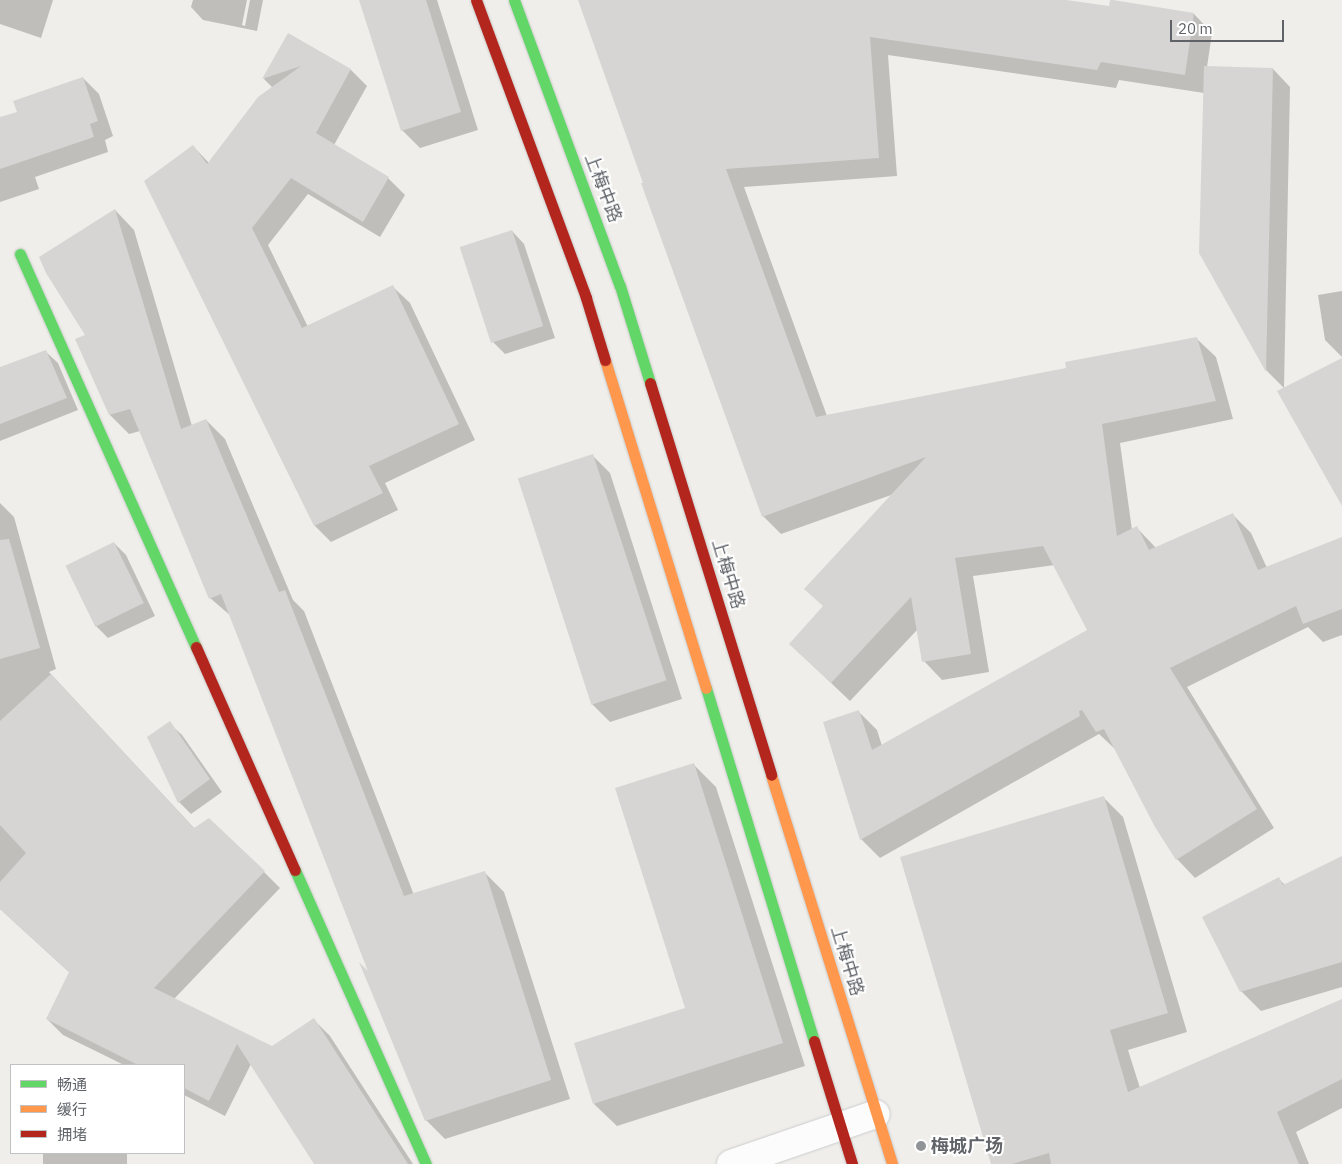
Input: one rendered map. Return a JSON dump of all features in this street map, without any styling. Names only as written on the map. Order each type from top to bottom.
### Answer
[{"type":"main road","points":[[476,0],[590,296],[839,1127],[852,1164]]},
{"type":"main road","name":"上梅中路","points":[[514,0],[616,287],[892,1164]]},
{"type":"main road","points":[[20,254],[426,1164]]},
{"type":"street","points":[[731,1164],[876,1114]]},
{"type":"building","points":[[359,0],[426,0],[461,112],[401,131]]},
{"type":"building","points":[[578,0],[1066,0],[1109,6],[1110,0],[1113,0],[1194,13],[1185,75],[1101,62],[1097,70],[870,37],[879,158],[726,169],[816,417],[1066,368],[1065,362],[1197,337],[1216,401],[1102,424],[1117,536],[1137,526],[1149,550],[1233,513],[1258,570],[1342,537],[1342,609],[1303,624],[1296,606],[1170,668],[1257,809],[1176,860],[1155,827],[1104,729],[1096,732],[1082,710],[1079,711],[1080,716],[860,840],[823,722],[859,710],[872,750],[1087,630],[1043,546],[955,558],[971,654],[922,662],[911,597],[831,683],[789,644],[823,606],[804,589],[926,457],[762,517],[641,183],[643,183]]},
{"type":"building","points":[[288,33],[351,69],[316,133],[389,177],[363,222],[291,178],[252,228],[302,328],[393,285],[459,424],[369,466],[383,493],[314,526],[144,181],[193,145],[207,164],[258,97],[301,66],[262,79]]},
{"type":"building","points":[[1204,66],[1273,68],[1266,372],[1199,253]]},
{"type":"building","points":[[83,77],[98,121],[90,124],[94,137],[0,169],[0,117],[17,112],[13,101]]},
{"type":"building","points":[[115,209],[181,429],[206,419],[279,592],[285,590],[404,896],[485,871],[551,1080],[425,1121],[359,962],[368,971],[221,594],[209,599],[130,409],[109,415],[75,339],[85,335],[46,273],[39,257]]},
{"type":"building","points":[[512,230],[543,326],[491,343],[460,247]]},
{"type":"building","points":[[46,350],[67,398],[0,424],[0,367]]},
{"type":"building","points":[[1342,358],[1342,506],[1277,391]]},
{"type":"building","points":[[593,454],[667,680],[591,705],[518,478]]},
{"type":"building","points":[[9,539],[40,648],[0,659],[0,540]]},
{"type":"building","points":[[114,542],[144,603],[95,627],[65,566]]},
{"type":"building","points":[[51,674],[194,828],[209,818],[265,871],[154,988],[272,1046],[314,1018],[408,1164],[314,1164],[237,1044],[209,1101],[185,1089],[185,1064],[136,1064],[46,1019],[69,972],[0,909],[0,882],[26,853],[0,825],[0,721]]},
{"type":"building","points":[[170,721],[210,779],[178,803],[147,737]]},
{"type":"building","points":[[694,763],[783,1043],[593,1104],[574,1043],[685,1008],[615,788]]},
{"type":"building","points":[[1104,796],[1168,1013],[1110,1030],[1128,1092],[1342,999],[1342,1079],[1277,1112],[1299,1164],[1051,1164],[1049,1153],[1012,1164],[991,1164],[900,857]]},
{"type":"building","points":[[1342,856],[1342,962],[1240,992],[1202,917],[1279,877],[1283,885]]},
{"type":"traffic: fast","points":[[514,0],[620,286],[650,383]]},
{"type":"traffic: fast","points":[[20,254],[196,647]]},
{"type":"traffic: fast","points":[[706,688],[814,1041]]},
{"type":"traffic: fast","points":[[295,870],[426,1164]]},
{"type":"traffic: slow","points":[[605,360],[706,688]]},
{"type":"traffic: slow","points":[[771,775],[892,1164]]},
{"type":"traffic: jam","points":[[476,0],[586,298],[605,360]]},
{"type":"traffic: jam","points":[[650,383],[771,775]]},
{"type":"traffic: jam","points":[[196,647],[295,870]]},
{"type":"traffic: jam","points":[[814,1041],[852,1164]]},
{"type":"place","name":"梅城广场","points":[[921,1146]]}]
